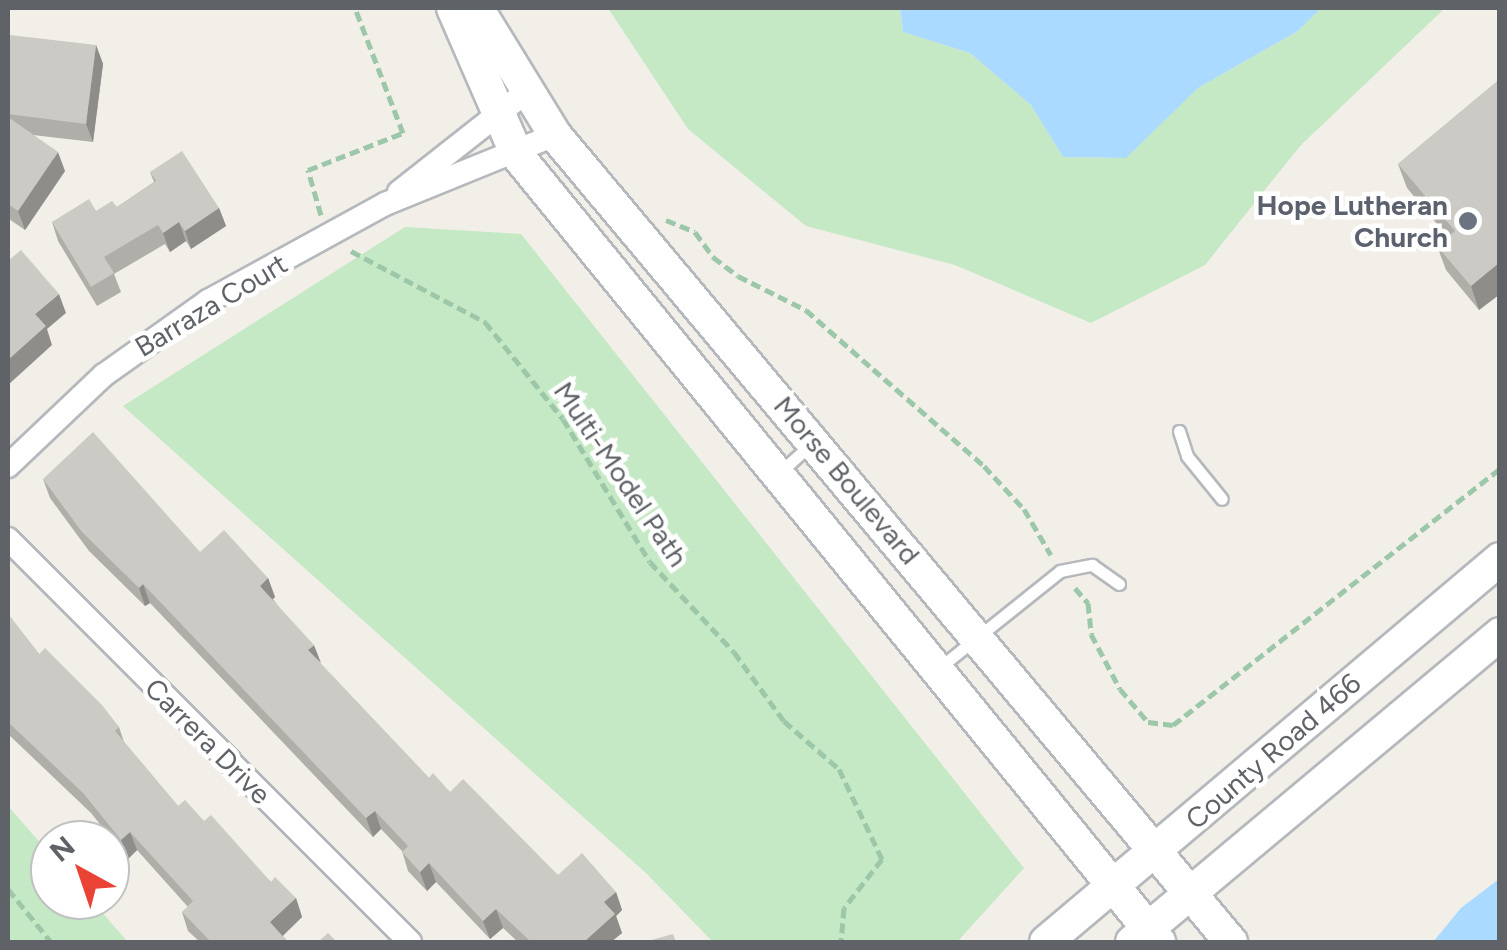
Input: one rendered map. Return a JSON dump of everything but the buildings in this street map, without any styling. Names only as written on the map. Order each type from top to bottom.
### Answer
[{"type":"street","name":"Morse Boulevard","points":[[453,8],[495,115],[516,156],[1114,886],[1146,938]]},
{"type":"street","name":"Morse Boulevard","points":[[477,8],[554,135],[816,440],[1154,855],[1231,942]]},
{"type":"street","name":"Barraza Court","points":[[385,204],[526,92]]},
{"type":"street","name":"Barraza Court","points":[[8,466],[154,334],[385,204],[516,156],[554,135]]},
{"type":"street","name":"Carrera Drive","points":[[8,539],[410,942]]},
{"type":"street","name":"County Road 466","points":[[1046,942],[1154,855],[1500,559]]},
{"type":"street","name":"County Road 466","points":[[1146,938],[1190,896],[1500,634]]},
{"type":"lane","points":[[1179,431],[1186,456],[1222,499]]},
{"type":"lane","points":[[775,476],[816,440]]},
{"type":"lane","points":[[936,670],[1060,572],[1092,565],[1119,584]]},
{"type":"path","points":[[326,236],[308,170],[402,133],[355,8]]},
{"type":"path","points":[[628,221],[657,218],[694,232],[712,257],[738,276],[806,310],[984,466],[1024,509],[1060,572],[1088,604],[1091,634],[1120,689],[1148,722],[1172,725],[1500,469]]},
{"type":"path","name":"Multi-Model Path","points":[[326,236],[486,322],[563,420],[650,562],[734,652],[784,721],[839,768],[882,859],[844,908],[840,942]]},
{"type":"path","points":[[8,889],[51,942]]},
{"type":"green space","points":[[608,8],[900,8],[903,32],[970,53],[1031,105],[1063,157],[1125,158],[1198,88],[1298,31],[1321,8],[1445,8],[1300,146],[1205,265],[1091,323],[955,265],[806,226],[688,129]]},
{"type":"green space","points":[[405,227],[521,234],[1024,868],[957,942],[713,942],[646,873],[123,406]]},
{"type":"green space","points":[[8,806],[30,831],[30,920],[109,920],[128,942],[8,942]]},
{"type":"water","points":[[900,8],[1321,8],[1298,31],[1198,88],[1126,158],[1063,157],[1031,105],[970,53],[903,32]]},
{"type":"water","points":[[1499,879],[1499,942],[1433,942],[1461,908]]},
{"type":"place","name":"Hope Lutheran Church","points":[[1468,221]]}]
